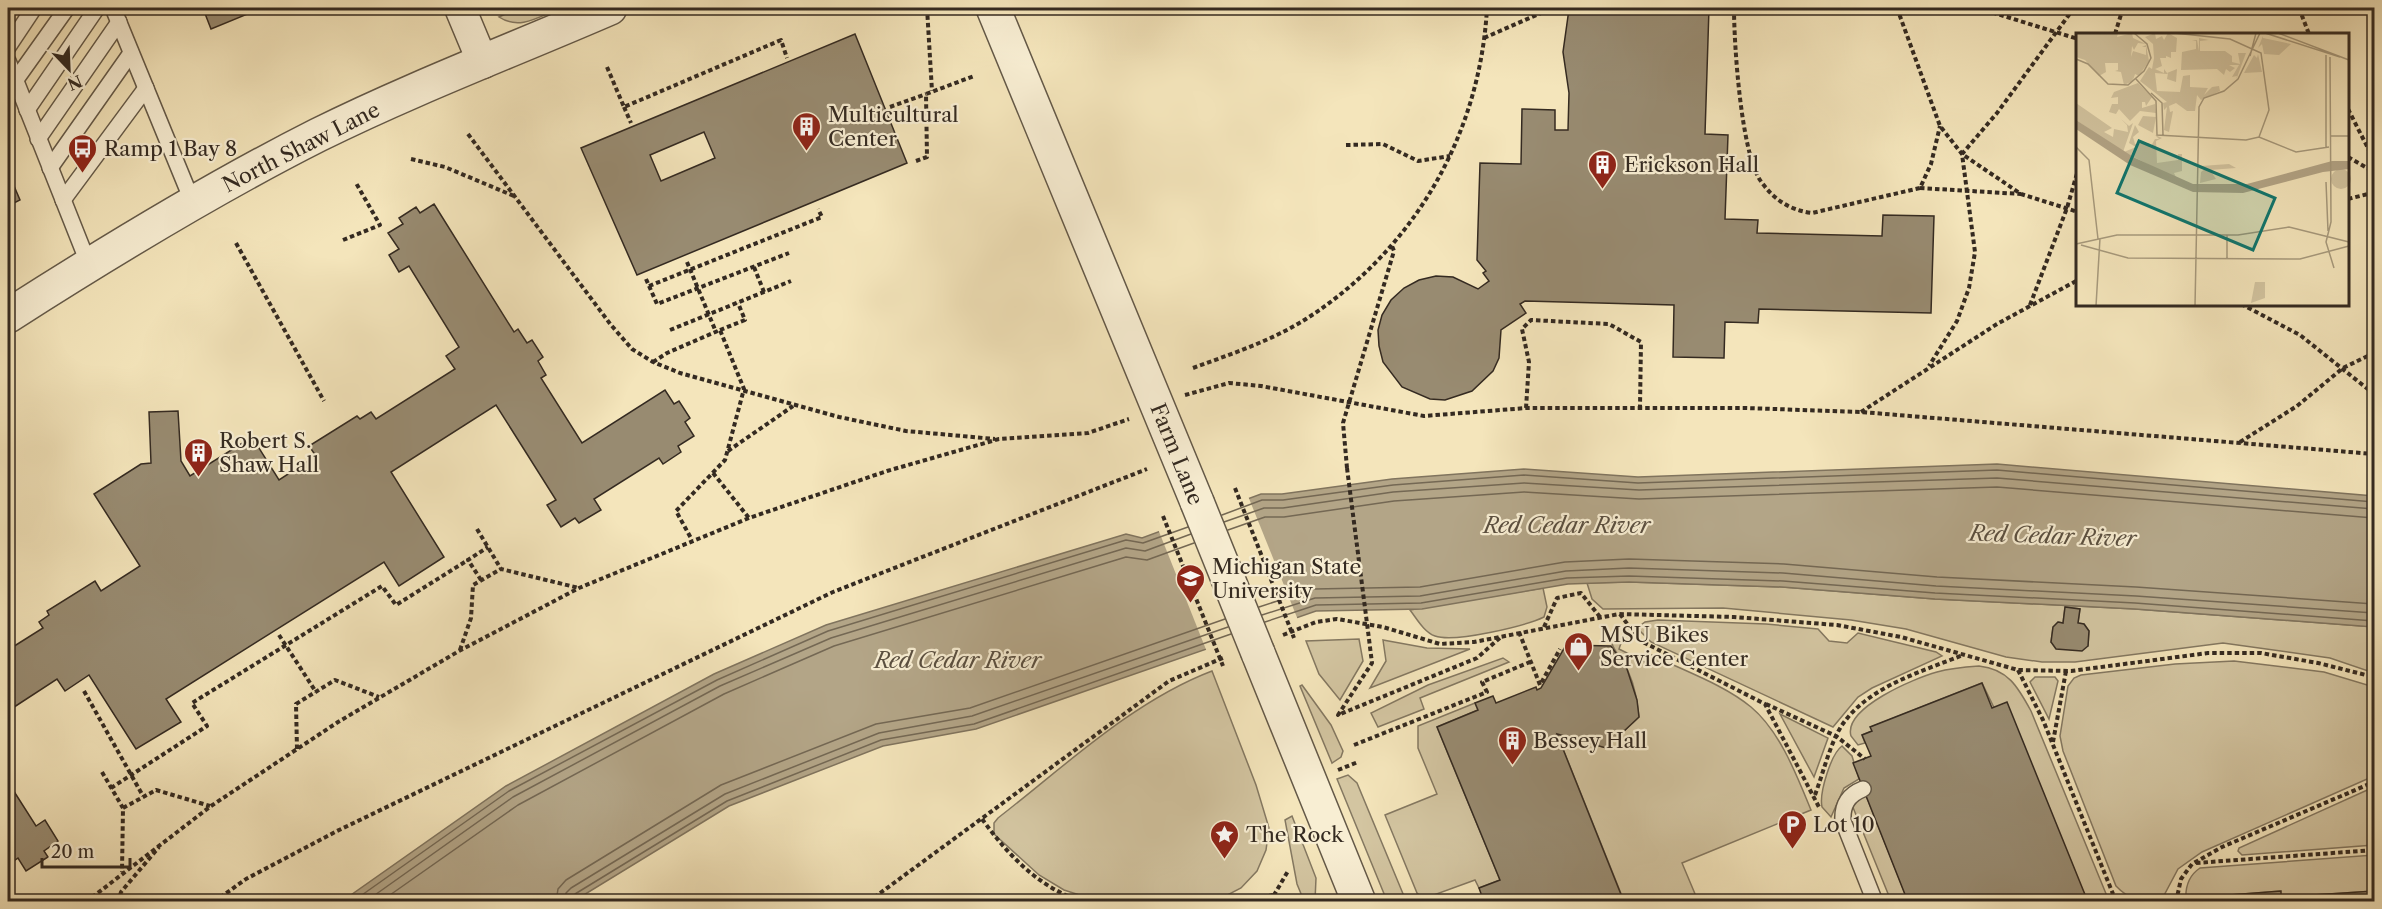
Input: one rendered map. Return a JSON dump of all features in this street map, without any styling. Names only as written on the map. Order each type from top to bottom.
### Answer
[{"type":"street","points":[[460,8],[483,63]]},
{"type":"street","name":"North Shaw Lane","points":[[8,316],[194,203],[318,136],[610,8]]},
{"type":"street","name":"Farm Lane","points":[[993,8],[1359,902]]},
{"type":"lane","points":[[8,47],[34,8]]},
{"type":"lane","points":[[15,81],[66,8]]},
{"type":"lane","points":[[27,110],[97,8]]},
{"type":"lane","points":[[113,8],[194,203]]},
{"type":"lane","points":[[38,139],[119,22]]},
{"type":"lane","points":[[50,168],[131,53]]},
{"type":"lane","points":[[8,61],[89,265]]},
{"type":"lane","points":[[63,200],[146,88]]},
{"type":"lane","points":[[1863,789],[1847,800],[1843,811],[1849,837],[1875,902]]},
{"type":"path","points":[[927,8],[932,91]]},
{"type":"path","points":[[1193,368],[1270,338],[1305,320],[1336,298],[1392,246],[1421,208],[1450,156],[1468,113],[1484,38],[1487,8]]},
{"type":"path","points":[[1484,38],[1548,8],[1563,12]]},
{"type":"path","points":[[1734,8],[1736,62],[1751,158],[1759,178],[1772,194],[1796,211],[1812,213],[1920,188],[2021,194],[2076,211]]},
{"type":"path","points":[[1897,8],[1940,126],[1962,154],[2021,194]]},
{"type":"path","points":[[1978,8],[2076,38]]},
{"type":"path","points":[[1962,154],[1997,113],[2054,32],[2074,8]]},
{"type":"path","points":[[2115,33],[2123,8]]},
{"type":"path","points":[[2299,8],[2309,33]]},
{"type":"path","points":[[624,107],[781,40],[788,58]]},
{"type":"path","points":[[607,67],[631,123]]},
{"type":"path","points":[[890,107],[974,76]]},
{"type":"path","points":[[916,162],[927,157],[926,94]]},
{"type":"path","points":[[2349,111],[2374,160]]},
{"type":"path","points":[[1920,188],[1931,164],[1940,126]]},
{"type":"path","points":[[468,134],[611,325],[632,349],[653,362],[680,373],[744,389],[794,405],[906,431],[999,439],[1088,433],[1127,420]]},
{"type":"path","points":[[1346,145],[1383,144],[1418,161],[1450,156]]},
{"type":"path","points":[[1929,366],[1957,321],[1969,288],[1975,252],[1969,192],[1962,154]]},
{"type":"path","points":[[2349,158],[2374,172]]},
{"type":"path","points":[[411,159],[445,166],[515,197]]},
{"type":"path","points":[[2030,307],[2067,208],[2076,177]]},
{"type":"path","points":[[343,240],[380,225],[356,183]]},
{"type":"path","points":[[2349,199],[2372,193],[2374,189]]},
{"type":"path","points":[[649,286],[822,217],[818,209]]},
{"type":"path","points":[[236,243],[324,401]]},
{"type":"path","points":[[1392,246],[1394,251],[1343,423],[1372,663],[1338,715],[1478,658],[1502,636]]},
{"type":"path","points":[[646,279],[657,304],[789,253]]},
{"type":"path","points":[[687,262],[744,389],[725,460],[676,511],[692,540]]},
{"type":"path","points":[[754,267],[764,292]]},
{"type":"path","points":[[670,330],[792,281]]},
{"type":"path","points":[[1862,412],[1929,366],[1997,324],[2076,281]]},
{"type":"path","points":[[653,362],[667,353],[745,320],[738,303]]},
{"type":"path","points":[[2245,306],[2300,335],[2374,394]]},
{"type":"path","points":[[1526,408],[1528,362],[1522,329],[1531,320],[1609,324],[1641,342],[1640,407]]},
{"type":"path","points":[[2240,442],[2297,406],[2343,368],[2374,353]]},
{"type":"path","points":[[1195,391],[1229,383],[1261,386],[1424,417],[1526,408],[1640,407],[1862,412],[2374,454]]},
{"type":"path","points":[[728,452],[794,405]]},
{"type":"path","points":[[86,902],[211,806],[297,749],[459,651],[579,588],[750,518],[887,471],[999,439]]},
{"type":"path","points":[[214,902],[246,879],[337,831],[833,592],[1147,469]]},
{"type":"path","points":[[713,473],[750,518]]},
{"type":"path","points":[[1235,488],[1294,638]]},
{"type":"path","points":[[1163,516],[1223,666]]},
{"type":"path","points":[[477,530],[501,569]]},
{"type":"path","points":[[111,788],[207,726],[192,703],[382,586],[396,605],[488,547]]},
{"type":"path","points":[[468,561],[481,580]]},
{"type":"path","points":[[459,651],[471,618],[474,585],[501,569],[579,588]]},
{"type":"path","points":[[1544,627],[1557,598],[1581,594],[1600,617]]},
{"type":"path","points":[[1619,614],[1640,640],[1765,704],[1836,736],[1865,759]]},
{"type":"path","points":[[868,902],[1169,681],[1316,622],[1337,619],[1383,627],[1440,644],[1474,642],[1619,614],[1734,617],[1837,625],[1901,637],[2018,670],[2066,671],[2208,653],[2261,653],[2318,663],[2374,677]]},
{"type":"path","points":[[1519,632],[1540,685],[1560,649]]},
{"type":"path","points":[[279,635],[316,692]]},
{"type":"path","points":[[1815,795],[1836,736],[1860,705],[1893,683],[1963,655]]},
{"type":"path","points":[[1354,745],[1487,692],[1482,681],[1530,662]]},
{"type":"path","points":[[2018,670],[2053,743],[2117,902]]},
{"type":"path","points":[[2053,743],[2066,671]]},
{"type":"path","points":[[297,749],[296,704],[335,680],[380,697]]},
{"type":"path","points":[[84,691],[128,764],[130,775],[143,796]]},
{"type":"path","points":[[1481,694],[1483,700]]},
{"type":"path","points":[[1765,704],[1815,795],[1826,822],[1849,837]]},
{"type":"path","points":[[102,772],[123,808],[122,873]]},
{"type":"path","points":[[2176,902],[2181,879],[2192,864],[2222,847],[2374,782]]},
{"type":"path","points":[[123,808],[156,790],[211,806]]},
{"type":"path","points":[[981,818],[1009,854],[1029,874],[1067,896],[1083,902]]},
{"type":"path","points":[[118,902],[121,892],[164,842]]},
{"type":"path","points":[[2192,864],[2374,850]]},
{"type":"path","points":[[1270,902],[1288,871]]},
{"type":"path","points":[[2113,894],[2126,902]]},
{"type":"path","points":[[1240,902],[1274,896]]},
{"type":"shaded area","points":[[519,8],[561,8],[530,21],[515,23],[499,17]]},
{"type":"shaded area","points":[[1629,582],[1782,587],[1935,599],[2135,609],[2374,627],[2374,673],[2330,658],[2223,643],[2075,662],[2042,662],[2006,657],[1906,629],[1851,620],[1723,608],[1603,609],[1592,599],[1587,583]],"holes":[[[2065,607],[2080,609],[2078,623],[2084,624],[2089,631],[2088,646],[2051,642],[2053,627],[2058,622],[2063,623]]]},
{"type":"shaded area","points":[[1543,588],[1547,607],[1544,617],[1522,625],[1473,635],[1445,638],[1435,636],[1424,628],[1410,610]]},
{"type":"shaded area","points":[[1658,620],[1766,624],[1818,629],[1829,641],[1847,643],[1858,633],[1936,652],[1942,656],[1872,688],[1858,697],[1833,727],[1651,642],[1637,628],[1645,622]]},
{"type":"shaded area","points":[[1609,633],[1622,640],[1619,649],[1647,663],[1652,655],[1716,685],[1751,707],[1771,728],[1779,741],[1794,769],[1811,810],[1682,863],[1698,901],[1624,901],[1557,734],[1606,748],[1639,717],[1630,677],[1614,648]]},
{"type":"shaded area","points":[[1359,639],[1363,661],[1340,700],[1319,674],[1306,641]]},
{"type":"shaded area","points":[[1383,640],[1427,648],[1470,649],[1370,688],[1386,661]]},
{"type":"shaded area","points":[[1503,658],[1509,662],[1420,698],[1424,709],[1378,727],[1371,713],[1428,685]]},
{"type":"shaded area","points":[[2234,661],[2324,672],[2374,687],[2374,776],[2202,852],[2178,869],[2161,901],[2142,901],[2131,897],[2116,886],[2063,751],[2060,736],[2068,686],[2074,678],[2081,675],[2175,664]]},
{"type":"shaded area","points":[[1979,666],[2005,675],[2016,687],[2031,711],[2109,901],[2088,901],[1982,683],[1871,727],[1872,731],[1862,735],[1865,743],[1858,745],[1851,736],[1851,725],[1858,715],[1883,696],[1937,672]]},
{"type":"shaded area","points":[[1212,671],[1256,785],[1269,828],[1266,850],[1257,871],[1241,888],[1216,901],[1098,901],[1064,890],[1039,875],[994,834],[994,823],[998,818],[1100,736],[1155,699]]},
{"type":"shaded area","points":[[2035,677],[2055,677],[2058,681],[2049,719],[2030,682]]},
{"type":"shaded area","points":[[1302,685],[1331,725],[1343,751],[1341,757],[1332,763],[1300,686]]},
{"type":"shaded area","points":[[1475,703],[1478,710],[1437,727],[1500,880],[1479,888],[1475,880],[1423,899],[1417,893],[1385,815],[1437,794],[1418,748],[1418,726]]},
{"type":"shaded area","points":[[1780,714],[1828,738],[1814,777]]},
{"type":"shaded area","points":[[1842,746],[1852,756],[1859,779],[1844,788],[1831,817],[1822,807],[1822,793],[1830,765]]},
{"type":"shaded area","points":[[1348,775],[1357,783],[1406,901],[1387,901],[1337,779]]},
{"type":"shaded area","points":[[2374,787],[2374,845],[2242,855],[2238,851],[2239,848]]},
{"type":"shaded area","points":[[1865,793],[1908,901],[1891,901],[1852,805]]},
{"type":"shaded area","points":[[1292,816],[1316,878],[1315,901],[1304,901],[1297,884],[1285,820]]},
{"type":"shaded area","points":[[2374,855],[2374,891],[2281,897],[2280,891],[2231,895],[2231,902],[2186,901],[2188,883],[2200,868]]},
{"type":"water","name":"Red Cedar River","points":[[1997,464],[2374,496],[2374,627],[2135,609],[1935,599],[1782,587],[1629,582],[1568,584],[1422,609],[1316,611],[976,729],[883,746],[729,806],[574,901],[341,902],[506,786],[714,674],[826,625],[1126,534],[1142,538],[1261,494],[1282,494],[1392,479],[1524,469],[1638,477]]},
{"type":"pier","points":[[1248,496],[1298,620],[1207,652],[1158,529]]},
{"type":"building","points":[[182,8],[262,8],[211,29],[204,11]]},
{"type":"building","name":"Erickson Hall","points":[[1561,8],[1709,8],[1705,134],[1728,135],[1725,219],[1758,220],[1757,233],[1882,236],[1883,215],[1934,216],[1931,313],[1759,309],[1758,323],[1725,322],[1724,358],[1673,357],[1674,305],[1525,301],[1520,304],[1526,313],[1501,330],[1499,358],[1493,371],[1472,391],[1445,400],[1430,399],[1402,387],[1383,362],[1379,346],[1378,330],[1382,315],[1391,300],[1404,288],[1419,280],[1436,276],[1453,277],[1478,289],[1489,281],[1483,273],[1486,271],[1477,260],[1480,163],[1521,164],[1522,109],[1555,110],[1555,130],[1568,130],[1569,93],[1563,52],[1569,9],[1563,12]]},
{"type":"building","name":"Multicultural Center","points":[[855,34],[907,163],[637,275],[581,148]],"holes":[[[704,132],[715,158],[661,181],[650,155]]]},
{"type":"building","points":[[8,172],[20,200],[8,206]]},
{"type":"building","name":"Robert S. Shaw Hall","points":[[434,204],[514,332],[518,329],[527,343],[532,340],[543,357],[538,361],[546,375],[541,378],[582,443],[665,390],[674,404],[679,401],[690,418],[685,422],[694,436],[678,446],[681,452],[663,464],[659,458],[594,499],[601,510],[579,523],[575,518],[561,527],[547,505],[556,500],[496,405],[391,472],[444,557],[399,586],[384,562],[166,699],[181,722],[136,749],[89,675],[65,691],[57,679],[8,711],[8,650],[43,628],[39,622],[49,615],[47,611],[95,581],[101,591],[140,566],[94,494],[141,464],[151,463],[149,412],[178,411],[181,461],[190,476],[252,437],[279,480],[316,456],[309,446],[357,416],[360,419],[371,412],[376,419],[455,369],[446,356],[459,347],[409,266],[399,272],[389,255],[399,249],[388,233],[403,224],[399,218],[416,207],[420,213]]},
{"type":"building","points":[[2065,607],[2080,609],[2078,623],[2084,624],[2089,631],[2088,646],[2082,651],[2056,649],[2051,642],[2053,627],[2058,622],[2063,623]]},
{"type":"building","name":"Bessey Hall","points":[[1566,645],[1611,646],[1627,669],[1637,700],[1639,717],[1606,748],[1557,734],[1624,902],[1484,902],[1479,888],[1500,880],[1437,727],[1478,710],[1475,703],[1493,696],[1496,703],[1536,687],[1537,690],[1541,688]]},
{"type":"building","points":[[1982,683],[1992,708],[2007,702],[2088,902],[1908,902],[1853,763],[1871,756],[1862,735],[1872,731],[1870,727]]},
{"type":"building","points":[[8,782],[36,826],[45,820],[58,841],[44,851],[48,857],[26,871],[18,858],[8,865]]},
{"type":"building","points":[[2281,891],[2281,897],[2374,891],[2374,902],[2231,902],[2230,895]]},
{"type":"place","name":"Multicultural Center","points":[[807,152]]},
{"type":"place","name":"Ramp 1 Bay 8","points":[[83,174]]},
{"type":"place","name":"Erickson Hall","points":[[1603,190]]},
{"type":"place","name":"Robert S. Shaw Hall","points":[[198,478]]},
{"type":"place","name":"Michigan State University","points":[[1191,604]]},
{"type":"place","name":"MSU Bikes Service Center","points":[[1579,672]]},
{"type":"place","name":"Bessey Hall","points":[[1512,766]]},
{"type":"place","name":"Lot 10","points":[[1792,850]]},
{"type":"place","name":"The Rock","points":[[1225,860]]}]
